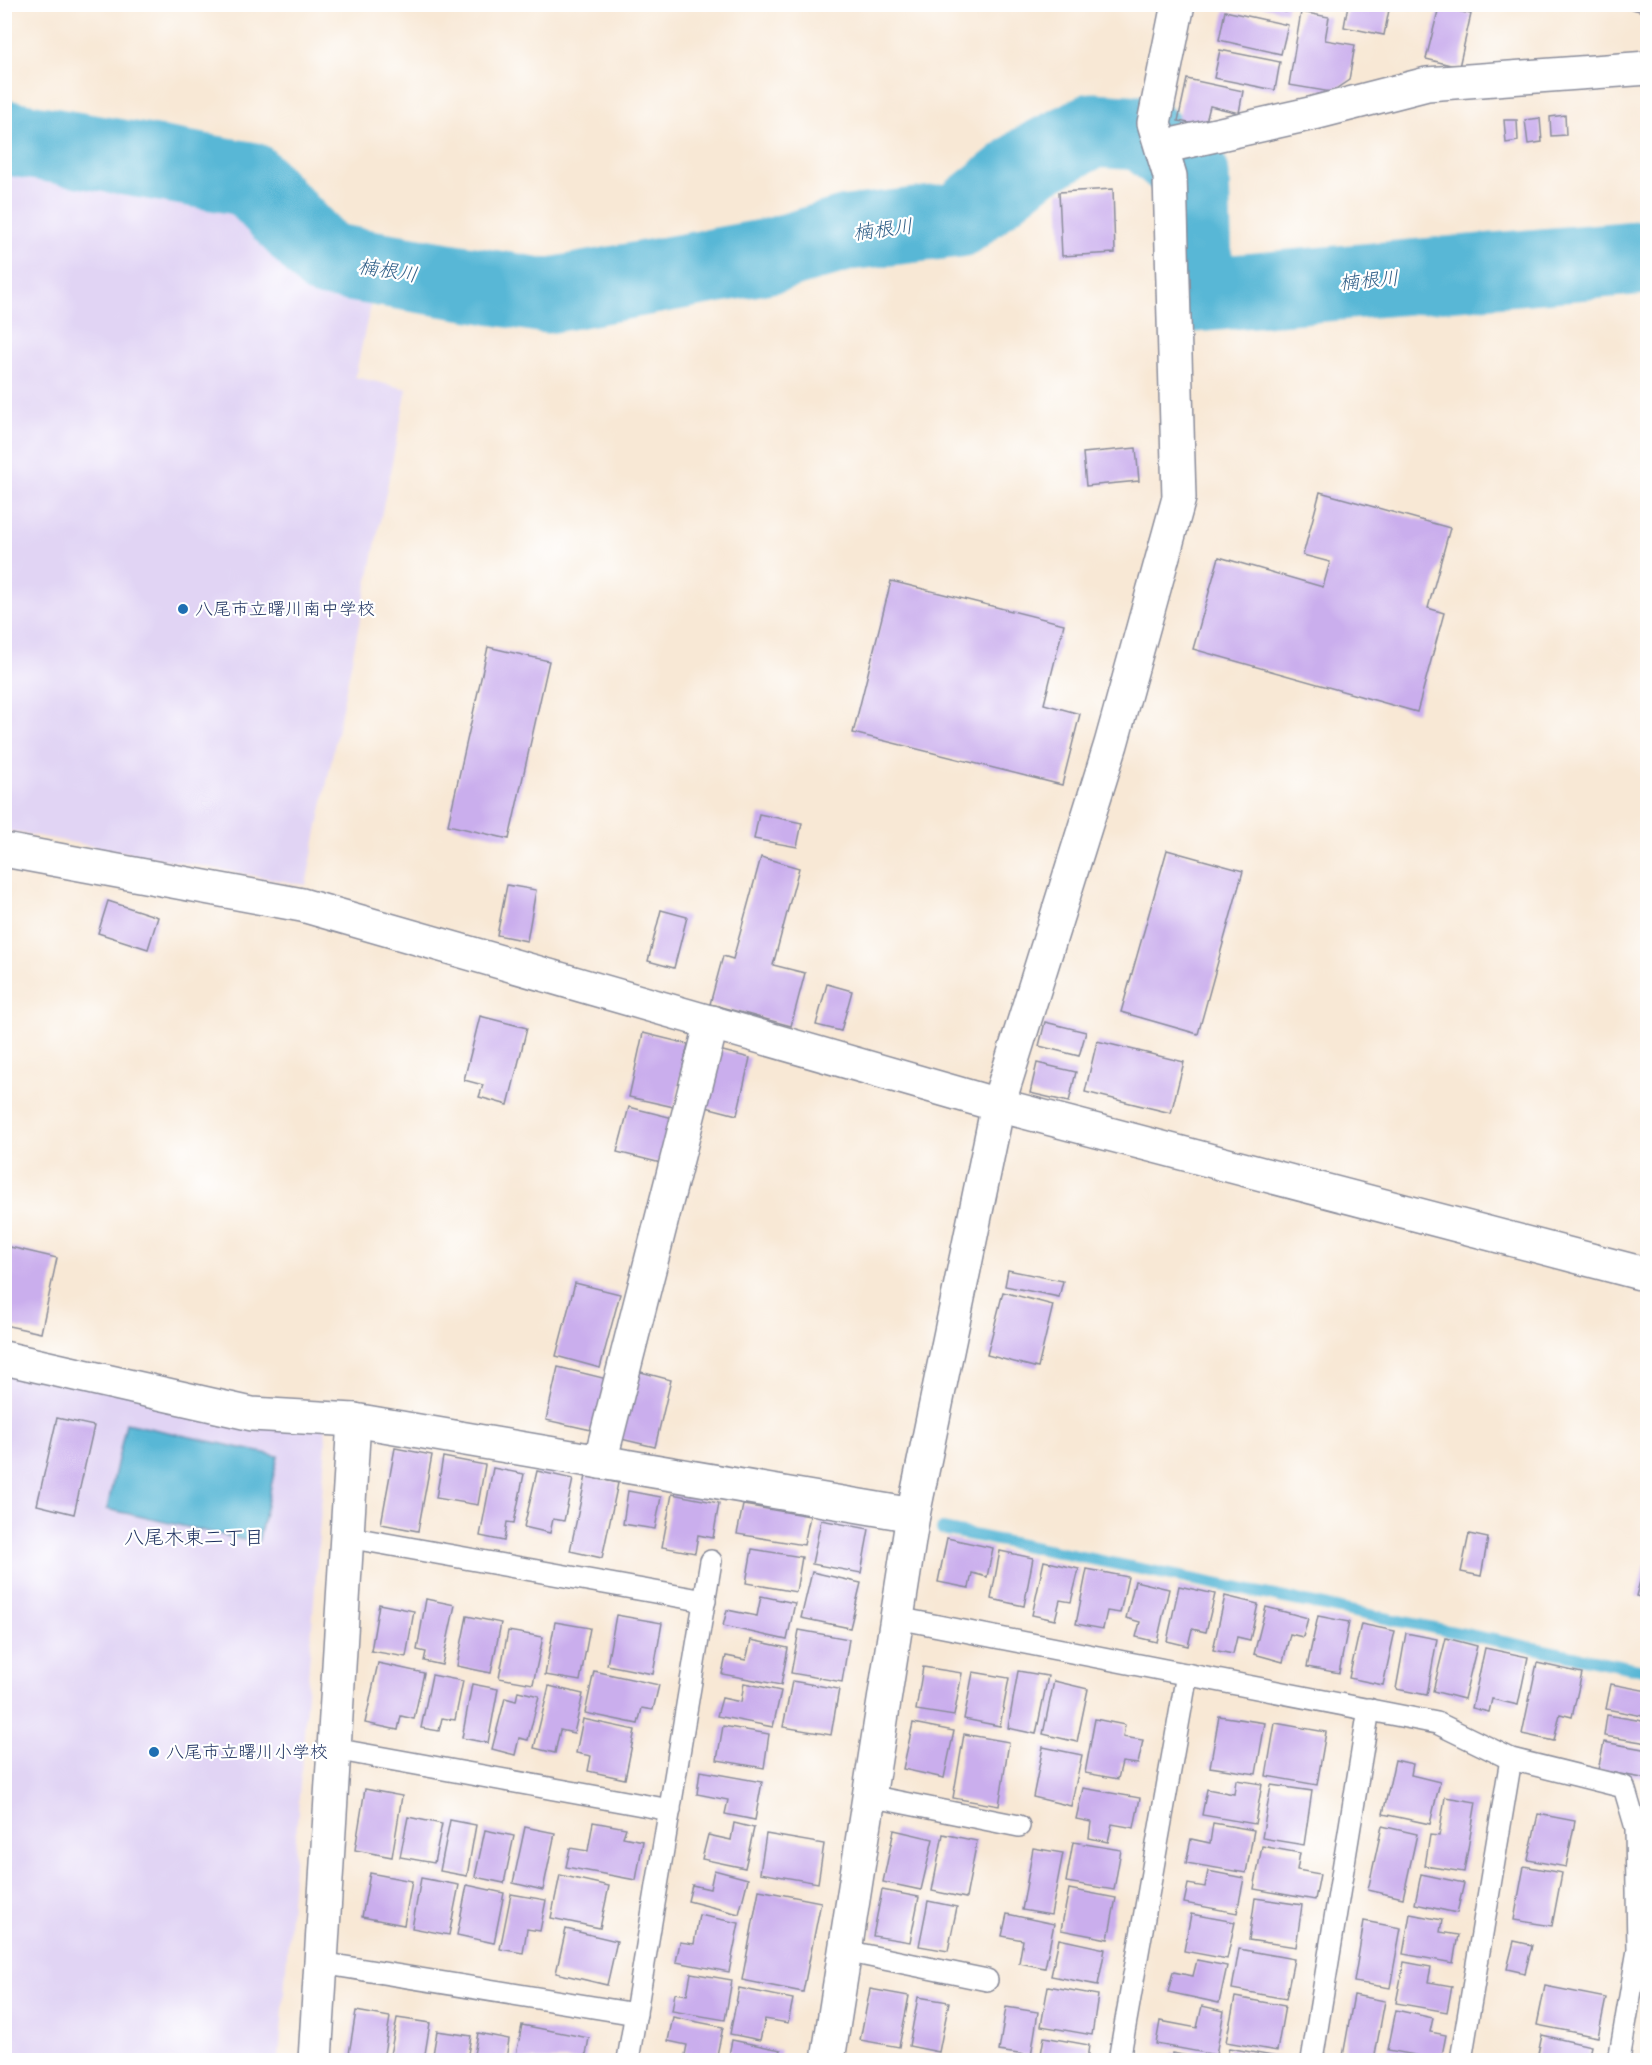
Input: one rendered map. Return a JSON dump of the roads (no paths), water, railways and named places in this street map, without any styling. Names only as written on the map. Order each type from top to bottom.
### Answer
[{"type":"street","points":[[828,2061],[913,1515],[998,1105],[1111,744],[1179,498],[1170,176],[1154,123],[1178,4]]},
{"type":"street","points":[[1162,147],[1314,113],[1427,84],[1647,68]]},
{"type":"street","points":[[4,850],[302,905],[998,1105],[1647,1275]]},
{"type":"street","points":[[600,1462],[712,1022]]},
{"type":"street","points":[[4,1358],[252,1414],[354,1420],[913,1515]]},
{"type":"street","points":[[315,2061],[354,1420]]},
{"type":"lane","points":[[347,1537],[705,1601]]},
{"type":"lane","points":[[628,2061],[711,1561]]},
{"type":"lane","points":[[897,1618],[1437,1723],[1511,1760],[1624,1787],[1636,1828],[1638,1950],[1619,2061]]},
{"type":"lane","points":[[1119,2061],[1187,1674]]},
{"type":"lane","points":[[1312,2061],[1369,1709]]},
{"type":"lane","points":[[334,1749],[670,1810]]},
{"type":"lane","points":[[1461,2061],[1511,1760]]},
{"type":"lane","points":[[869,1796],[1019,1826]]},
{"type":"lane","points":[[845,1951],[987,1980]]},
{"type":"lane","points":[[321,1963],[636,2014]]},
{"type":"water","points":[[126,1423],[278,1456],[258,1543],[107,1509]]},
{"type":"waterway","name":"楠根川","points":[[4,137],[249,179],[326,260],[546,296],[774,255],[848,233],[959,220],[1033,161],[1093,130],[1143,133],[1192,175],[1196,295],[1648,257]]},
{"type":"waterway","points":[[942,1529],[1648,1671]]},
{"type":"place","name":"八尾市立曙川南中学校","points":[[183,609]]},
{"type":"place","name":"八尾市立曙川小学校","points":[[154,1752]]},
{"type":"district","name":"八尾木東二丁目","points":[[194,1537]]}]
